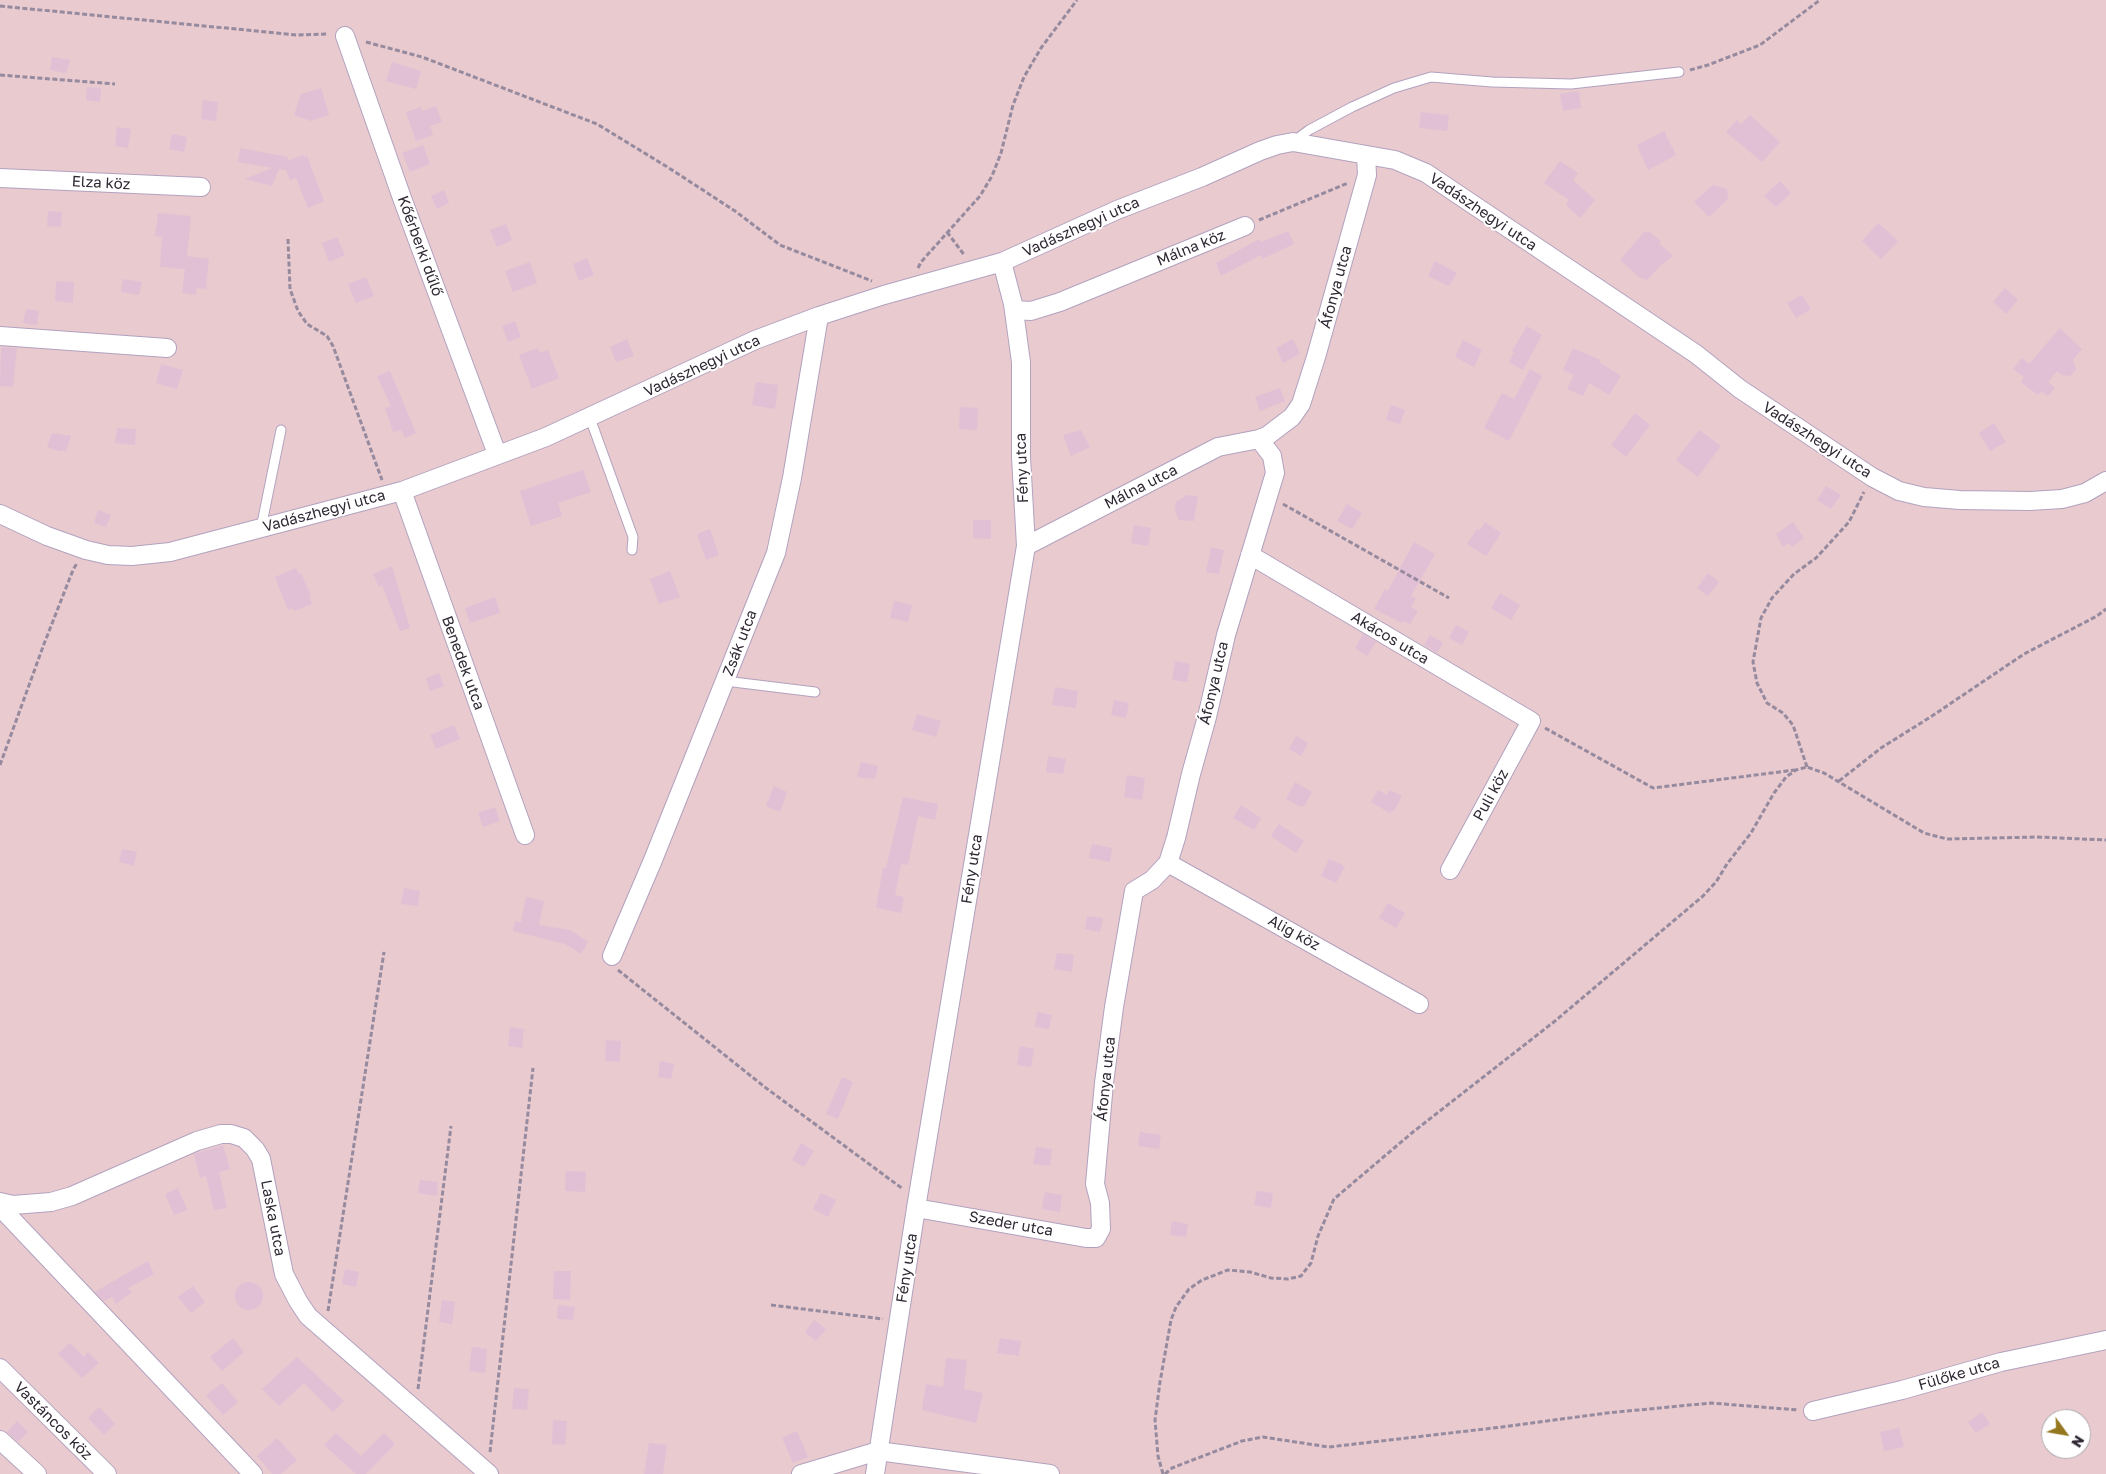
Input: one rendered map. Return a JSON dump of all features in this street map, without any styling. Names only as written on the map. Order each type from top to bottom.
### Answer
[{"type":"street","name":"Kőérberki dűlő","points":[[346,36],[402,198],[497,454]]},
{"type":"street","name":"Vadászhegyi utca","points":[[0,514],[47,536],[86,550],[108,555],[132,556],[170,552],[394,493],[546,437],[755,340],[884,294],[1002,262],[1117,210],[1202,177],[1260,151],[1293,142],[1366,154],[1409,165],[1444,184],[1487,216],[1696,354],[1740,389],[1872,477],[1899,491],[1924,497],[1960,500],[2030,501],[2062,499],[2085,493],[2106,481]]},
{"type":"street","name":"Áfonya utca","points":[[1101,1229],[1100,1203],[1095,1184],[1104,1083],[1114,1006],[1134,891],[1152,880],[1168,862],[1207,718],[1226,635],[1275,473],[1272,456],[1259,439],[1281,427],[1292,417],[1301,404],[1367,175],[1366,154]]},
{"type":"street","name":"Elza köz","points":[[0,178],[201,187]]},
{"type":"street","name":"Málna köz","points":[[1014,310],[1031,311],[1060,302],[1245,226]]},
{"type":"street","name":"Fény utca","points":[[875,1474],[916,1203],[1026,546],[1021,457],[1021,362],[1014,310],[1002,262]]},
{"type":"street","name":"Zsák utca","points":[[612,961],[776,553],[782,529],[819,316]]},
{"type":"street","points":[[0,336],[168,348]]},
{"type":"street","name":"Málna utca","points":[[1026,546],[1218,447],[1259,439]]},
{"type":"street","name":"Benedek utca","points":[[394,493],[525,835]]},
{"type":"street","name":"Akácos utca","points":[[1250,555],[1531,721]]},
{"type":"street","name":"Puli köz","points":[[1450,870],[1531,721]]},
{"type":"street","name":"Alig köz","points":[[1168,862],[1419,1004]]},
{"type":"street","name":"Laska utca","points":[[0,1202],[13,1205],[51,1202],[72,1196],[197,1141],[221,1134],[231,1134],[244,1138],[255,1148],[261,1159],[284,1274],[308,1316],[486,1471]]},
{"type":"street","name":"Szeder utca","points":[[916,1203],[1086,1238],[1096,1238],[1101,1229]]},
{"type":"street","points":[[0,1207],[254,1474]]},
{"type":"street","name":"Fülőke utca","points":[[1813,1411],[1902,1390],[2000,1362],[2106,1340]]},
{"type":"street","name":"Vastáncos köz","points":[[0,1368],[107,1474]]},
{"type":"street","points":[[0,1440],[37,1474]]},
{"type":"street","points":[[801,1474],[878,1451],[1050,1474]]},
{"type":"lane","points":[[1293,142],[1309,130],[1352,107],[1394,88],[1431,77],[1492,82],[1571,84],[1679,72]]},
{"type":"lane","points":[[590,418],[634,537],[632,550]]},
{"type":"lane","points":[[260,528],[281,430]]},
{"type":"lane","points":[[725,681],[815,692]]},
{"type":"path","points":[[908,288],[921,262],[980,196],[992,176],[1001,153],[1013,105],[1024,77],[1041,48],[1077,0]]},
{"type":"path","points":[[1679,72],[1708,66],[1760,44],[1820,0]]},
{"type":"path","points":[[0,6],[297,35],[329,34],[346,36],[422,57],[597,124],[677,173],[780,245],[870,280],[879,286],[884,294]]},
{"type":"path","points":[[0,75],[115,84]]},
{"type":"path","name":"Málna köz","points":[[1245,226],[1367,175]]},
{"type":"path","points":[[947,232],[975,270]]},
{"type":"path","points":[[288,239],[290,289],[298,311],[307,324],[327,336],[334,346],[394,493]]},
{"type":"path","points":[[1807,767],[1793,725],[1783,713],[1767,703],[1757,683],[1753,662],[1761,618],[1772,598],[1794,574],[1816,558],[1849,522],[1872,477]]},
{"type":"path","points":[[1268,495],[1449,598]]},
{"type":"path","points":[[0,766],[65,588],[73,570],[86,550]]},
{"type":"path","points":[[1839,781],[1881,748],[2024,654],[2097,616],[2106,609]]},
{"type":"path","points":[[1531,721],[1653,788],[1807,767],[1839,781],[1924,833],[1947,839],[2037,837],[2106,840]]},
{"type":"path","points":[[1796,770],[1786,777],[1751,833],[1727,864],[1716,882],[1703,896],[1555,1021],[1413,1132],[1334,1199],[1318,1236],[1311,1263],[1301,1276],[1288,1279],[1271,1278],[1250,1272],[1228,1270],[1202,1280],[1189,1289],[1176,1307],[1171,1320],[1155,1420],[1158,1456],[1164,1474],[1172,1468],[1242,1441],[1263,1437],[1329,1447],[1607,1413],[1711,1403],[1813,1411]]},
{"type":"path","points":[[323,1330],[326,1327],[384,952]]},
{"type":"path","points":[[612,961],[766,1088],[916,1203]]},
{"type":"path","points":[[486,1471],[490,1454],[533,1068]]},
{"type":"path","points":[[409,1403],[418,1390],[451,1126]]},
{"type":"path","points":[[770,1306],[898,1321]]},
{"type":"shaded area","points":[[0,0],[2106,0],[2106,1474],[0,1474]]},
{"type":"building","points":[[52,57],[70,60],[66,73],[50,70]]},
{"type":"building","points":[[392,62],[421,71],[416,89],[386,81]]},
{"type":"building","points":[[87,87],[101,88],[100,102],[86,100]]},
{"type":"building","points":[[321,88],[329,115],[311,121],[294,115],[301,94]]},
{"type":"building","points":[[1579,91],[1581,108],[1563,111],[1560,94]]},
{"type":"building","points":[[203,100],[218,102],[216,121],[201,119]]},
{"type":"building","points":[[436,106],[442,122],[430,126],[433,135],[416,141],[406,112],[421,107],[422,111]]},
{"type":"building","points":[[1421,112],[1449,115],[1447,131],[1419,128]]},
{"type":"building","points":[[1750,115],[1780,142],[1762,162],[1726,132],[1737,120],[1741,124]]},
{"type":"building","points":[[117,127],[131,129],[128,148],[115,146]]},
{"type":"building","points":[[1664,131],[1676,155],[1648,170],[1637,145]]},
{"type":"building","points":[[172,134],[187,137],[184,152],[169,149]]},
{"type":"building","points":[[423,145],[430,164],[410,172],[402,153]]},
{"type":"building","points":[[240,148],[288,157],[287,161],[303,155],[304,157],[307,156],[324,201],[308,208],[296,178],[290,180],[286,170],[279,169],[272,186],[245,179],[272,168],[238,162]]},
{"type":"building","points":[[1560,161],[1578,173],[1573,180],[1595,200],[1580,218],[1566,205],[1569,200],[1544,183]]},
{"type":"building","points":[[1780,181],[1791,193],[1776,207],[1764,196]]},
{"type":"building","points":[[1713,185],[1727,189],[1728,199],[1709,217],[1694,202]]},
{"type":"building","points":[[444,190],[449,203],[437,209],[431,196]]},
{"type":"building","points":[[48,211],[62,212],[61,227],[47,226]]},
{"type":"building","points":[[158,213],[191,216],[187,256],[209,259],[206,289],[197,288],[196,295],[182,293],[185,269],[160,267],[162,237],[155,236]]},
{"type":"building","points":[[1878,223],[1898,241],[1881,259],[1862,241]]},
{"type":"building","points":[[506,224],[512,240],[497,247],[490,230]]},
{"type":"building","points":[[1288,231],[1294,244],[1262,259],[1261,255],[1221,276],[1216,263],[1259,239],[1261,242]]},
{"type":"building","points":[[1645,231],[1647,233],[1648,231],[1661,241],[1659,243],[1673,256],[1647,280],[1639,277],[1620,260]]},
{"type":"building","points":[[337,237],[345,255],[329,262],[322,243]]},
{"type":"building","points":[[587,258],[594,275],[579,281],[573,264]]},
{"type":"building","points":[[1435,261],[1457,273],[1449,286],[1428,276]]},
{"type":"building","points":[[530,262],[537,283],[513,292],[505,271]]},
{"type":"building","points":[[366,277],[374,296],[356,303],[348,284]]},
{"type":"building","points":[[123,279],[142,282],[139,295],[121,292]]},
{"type":"building","points":[[56,281],[74,282],[73,303],[55,301]]},
{"type":"building","points":[[2005,288],[2018,300],[2006,314],[1993,302]]},
{"type":"building","points":[[1802,295],[1811,309],[1796,318],[1787,303]]},
{"type":"building","points":[[26,309],[39,311],[37,325],[23,323]]},
{"type":"building","points":[[515,321],[521,337],[508,342],[502,326]]},
{"type":"building","points":[[1527,326],[1542,335],[1523,370],[1509,362],[1514,352],[1512,351]]},
{"type":"building","points":[[2060,328],[2082,349],[2073,360],[2076,370],[2070,376],[2062,375],[2057,371],[2048,382],[2055,388],[2048,396],[2041,391],[2038,395],[2021,382],[2024,377],[2013,369],[2022,358],[2029,364]]},
{"type":"building","points":[[627,339],[634,356],[616,362],[610,347]]},
{"type":"building","points":[[1293,339],[1300,354],[1283,363],[1276,348]]},
{"type":"building","points":[[1463,340],[1482,350],[1474,367],[1455,357]]},
{"type":"building","points":[[1,347],[17,348],[13,387],[0,386]]},
{"type":"building","points":[[538,348],[540,353],[548,350],[559,378],[532,389],[519,355]]},
{"type":"building","points":[[1573,348],[1600,360],[1599,362],[1621,376],[1609,395],[1589,383],[1583,396],[1567,389],[1574,375],[1563,370]]},
{"type":"building","points":[[161,364],[183,370],[177,389],[156,383]]},
{"type":"building","points":[[1530,369],[1542,376],[1509,441],[1484,428],[1502,393],[1514,399]]},
{"type":"building","points":[[390,371],[416,433],[405,438],[401,430],[393,432],[385,408],[391,406],[377,376]]},
{"type":"building","points":[[756,382],[778,385],[775,409],[752,405]]},
{"type":"building","points":[[1280,388],[1285,401],[1260,411],[1255,397]]},
{"type":"building","points":[[1391,405],[1405,410],[1400,424],[1386,420]]},
{"type":"building","points":[[960,407],[978,408],[977,430],[959,429]]},
{"type":"building","points":[[1635,413],[1650,425],[1626,457],[1611,445]]},
{"type":"building","points":[[1994,423],[2006,442],[1990,451],[1979,433]]},
{"type":"building","points":[[117,428],[136,429],[135,445],[115,443]]},
{"type":"building","points":[[1081,430],[1090,447],[1071,456],[1063,435]]},
{"type":"building","points":[[1699,430],[1721,446],[1698,477],[1676,460]]},
{"type":"building","points":[[52,433],[71,436],[66,452],[47,447]]},
{"type":"building","points":[[583,470],[591,492],[558,503],[562,516],[531,526],[520,491]]},
{"type":"building","points":[[1826,486],[1841,495],[1831,509],[1817,500]]},
{"type":"building","points":[[1187,495],[1198,496],[1194,521],[1179,520],[1175,511],[1176,502]]},
{"type":"building","points":[[1347,504],[1362,513],[1352,529],[1337,521]]},
{"type":"building","points":[[98,510],[111,515],[106,527],[94,523]]},
{"type":"building","points":[[973,520],[991,520],[991,539],[973,538]]},
{"type":"building","points":[[1485,522],[1501,533],[1486,556],[1467,544],[1477,529],[1480,530]]},
{"type":"building","points":[[1793,522],[1804,538],[1792,547],[1789,543],[1783,547],[1776,534]]},
{"type":"building","points":[[1134,525],[1151,528],[1148,546],[1131,543]]},
{"type":"building","points":[[710,529],[719,555],[706,560],[697,534]]},
{"type":"building","points":[[1414,542],[1435,554],[1411,596],[1416,598],[1411,607],[1418,611],[1410,624],[1403,621],[1402,623],[1374,609],[1385,589],[1388,591]]},
{"type":"building","points":[[1211,547],[1224,550],[1219,574],[1206,572]]},
{"type":"building","points":[[392,566],[410,628],[400,631],[382,585],[379,587],[373,574]]},
{"type":"building","points":[[296,568],[299,574],[301,573],[311,596],[309,597],[312,604],[294,611],[293,608],[288,610],[275,577]]},
{"type":"building","points":[[670,571],[680,597],[659,604],[650,579]]},
{"type":"building","points":[[1708,573],[1719,582],[1708,596],[1697,588]]},
{"type":"building","points":[[1500,593],[1520,605],[1511,620],[1491,608]]},
{"type":"building","points":[[495,597],[500,613],[470,623],[465,608]]},
{"type":"building","points":[[894,601],[912,605],[908,622],[890,618]]},
{"type":"building","points":[[1456,625],[1469,632],[1462,645],[1449,638]]},
{"type":"building","points":[[1363,634],[1376,642],[1367,656],[1355,648]]},
{"type":"building","points":[[1430,635],[1443,643],[1437,653],[1424,645]]},
{"type":"building","points":[[1175,661],[1190,664],[1187,682],[1172,680]]},
{"type":"building","points":[[439,673],[444,686],[430,691],[426,678]]},
{"type":"building","points":[[1055,687],[1078,691],[1076,708],[1052,705]]},
{"type":"building","points":[[1114,700],[1129,703],[1126,718],[1111,715]]},
{"type":"building","points":[[917,714],[941,721],[936,737],[912,730]]},
{"type":"building","points":[[454,725],[460,739],[436,749],[430,735]]},
{"type":"building","points":[[1296,736],[1308,743],[1301,756],[1289,749]]},
{"type":"building","points":[[1048,756],[1066,759],[1063,774],[1046,772]]},
{"type":"building","points":[[861,762],[878,766],[875,779],[857,777]]},
{"type":"building","points":[[1127,775],[1145,778],[1142,800],[1124,797]]},
{"type":"building","points":[[1295,782],[1312,792],[1304,806],[1299,806],[1286,799]]},
{"type":"building","points":[[774,786],[787,792],[780,812],[766,806]]},
{"type":"building","points":[[1378,790],[1387,795],[1390,790],[1402,796],[1394,811],[1392,810],[1390,813],[1371,802]]},
{"type":"building","points":[[903,797],[938,804],[935,820],[918,816],[908,865],[901,864],[895,895],[904,897],[901,913],[876,908],[883,868],[886,868]]},
{"type":"building","points":[[1241,805],[1261,818],[1254,830],[1233,818]]},
{"type":"building","points":[[495,807],[500,821],[483,827],[478,813]]},
{"type":"building","points":[[1279,824],[1304,841],[1296,853],[1271,836]]},
{"type":"building","points":[[1092,844],[1112,848],[1110,862],[1089,858]]},
{"type":"building","points":[[122,849],[137,852],[134,866],[119,862]]},
{"type":"building","points":[[1329,859],[1345,866],[1336,883],[1321,876]]},
{"type":"building","points":[[404,888],[420,891],[418,906],[401,904]]},
{"type":"building","points":[[526,897],[544,901],[539,925],[570,930],[588,942],[581,954],[565,944],[513,931],[515,921],[521,922]]},
{"type":"building","points":[[1388,903],[1405,913],[1396,928],[1379,918]]},
{"type":"building","points":[[1087,916],[1103,918],[1100,932],[1085,929]]},
{"type":"building","points":[[1057,953],[1074,955],[1072,972],[1054,969]]},
{"type":"building","points":[[1037,1012],[1052,1015],[1049,1029],[1035,1027]]},
{"type":"building","points":[[510,1027],[524,1029],[522,1048],[508,1046]]},
{"type":"building","points":[[606,1040],[621,1041],[620,1062],[605,1061]]},
{"type":"building","points":[[1020,1046],[1034,1049],[1031,1067],[1017,1065]]},
{"type":"building","points":[[660,1061],[674,1064],[671,1079],[658,1077]]},
{"type":"building","points":[[842,1077],[853,1082],[838,1119],[826,1114]]},
{"type":"building","points":[[1140,1132],[1161,1135],[1159,1149],[1138,1146]]},
{"type":"building","points":[[801,1143],[814,1151],[804,1167],[792,1160]]},
{"type":"building","points":[[223,1145],[230,1169],[219,1172],[227,1208],[214,1210],[206,1176],[200,1178],[194,1154]]},
{"type":"building","points":[[1036,1147],[1052,1149],[1050,1166],[1033,1164]]},
{"type":"building","points":[[566,1171],[586,1172],[585,1192],[565,1191]]},
{"type":"building","points":[[420,1180],[438,1182],[437,1196],[418,1193]]},
{"type":"building","points":[[178,1188],[187,1210],[174,1215],[165,1194]]},
{"type":"building","points":[[1257,1191],[1273,1193],[1271,1208],[1254,1205]]},
{"type":"building","points":[[1045,1192],[1062,1195],[1060,1212],[1042,1209]]},
{"type":"building","points":[[821,1193],[836,1200],[828,1217],[813,1209]]},
{"type":"building","points":[[1172,1221],[1188,1224],[1186,1237],[1170,1235]]},
{"type":"building","points":[[148,1261],[154,1274],[128,1288],[132,1292],[116,1304],[112,1297],[104,1301],[95,1292]]},
{"type":"building","points":[[345,1269],[359,1272],[356,1287],[342,1284]]},
{"type":"building","points":[[554,1271],[571,1271],[570,1300],[553,1299]]},
{"type":"building","points":[[249,1282],[259,1286],[263,1296],[259,1306],[249,1310],[239,1306],[235,1296],[239,1286]]},
{"type":"building","points":[[193,1286],[205,1302],[191,1313],[178,1297]]},
{"type":"building","points":[[442,1300],[455,1302],[452,1324],[439,1322]]},
{"type":"building","points":[[558,1305],[575,1307],[573,1320],[557,1319]]},
{"type":"building","points":[[814,1320],[826,1329],[816,1341],[805,1332]]},
{"type":"building","points":[[233,1338],[244,1352],[222,1371],[210,1357]]},
{"type":"building","points":[[1000,1338],[1021,1341],[1019,1356],[997,1353]]},
{"type":"building","points":[[70,1343],[84,1357],[88,1352],[99,1363],[82,1378],[58,1354]]},
{"type":"building","points":[[472,1347],[487,1349],[485,1373],[469,1371]]},
{"type":"building","points":[[297,1357],[344,1401],[333,1412],[304,1383],[279,1406],[262,1389]]},
{"type":"building","points":[[946,1358],[967,1360],[964,1389],[983,1393],[976,1423],[922,1410],[926,1384],[943,1387]]},
{"type":"building","points":[[222,1383],[238,1402],[223,1415],[206,1395]]},
{"type":"building","points":[[514,1388],[529,1389],[527,1410],[512,1409]]},
{"type":"building","points":[[99,1407],[115,1424],[104,1435],[88,1418]]},
{"type":"building","points":[[1982,1412],[1990,1424],[1976,1433],[1968,1422]]},
{"type":"building","points":[[553,1420],[567,1421],[565,1445],[552,1444]]},
{"type":"building","points":[[17,1421],[28,1432],[18,1442],[7,1432]]},
{"type":"building","points":[[1899,1428],[1904,1447],[1884,1451],[1880,1432]]},
{"type":"building","points":[[797,1431],[808,1457],[793,1463],[782,1438]]},
{"type":"building","points":[[336,1433],[361,1456],[384,1433],[395,1444],[366,1474],[356,1474],[324,1445]]},
{"type":"building","points":[[277,1438],[297,1460],[281,1474],[272,1474],[257,1456]]},
{"type":"building","points":[[649,1443],[667,1445],[663,1474],[644,1474]]}]
